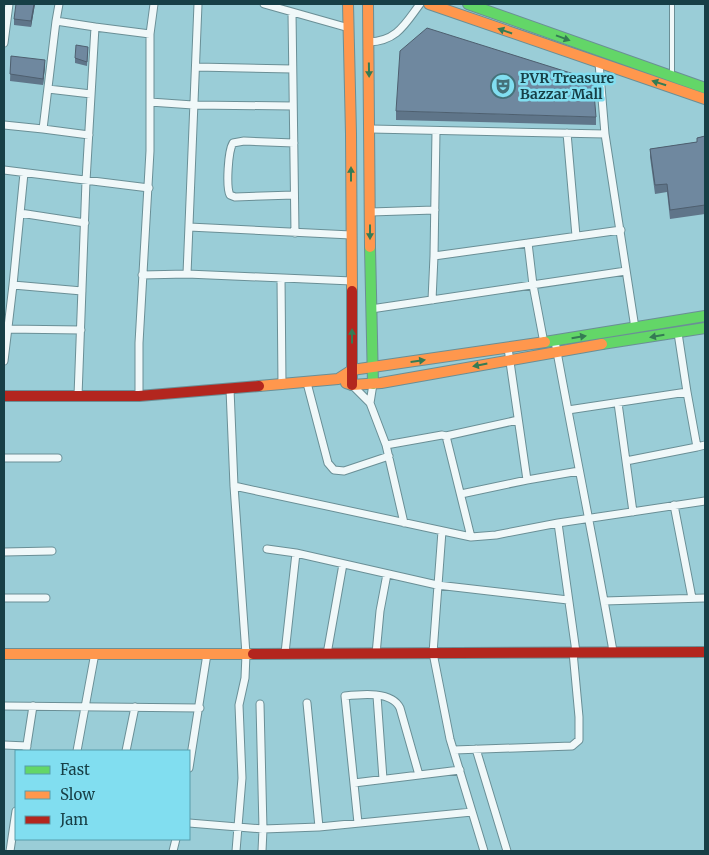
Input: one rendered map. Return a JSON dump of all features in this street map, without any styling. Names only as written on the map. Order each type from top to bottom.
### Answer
[{"type":"street","points":[[4,40],[9,4]]},
{"type":"street","points":[[43,129],[58,4]]},
{"type":"street","points":[[139,396],[142,275],[149,188],[150,34],[154,4]]},
{"type":"street","points":[[186,274],[198,4]]},
{"type":"street","points":[[264,4],[349,28]]},
{"type":"street","points":[[348,4],[352,134],[352,385]]},
{"type":"street","points":[[368,4],[373,367],[370,403]]},
{"type":"street","points":[[369,42],[377,42],[395,35],[420,4]]},
{"type":"street","points":[[429,4],[705,99]]},
{"type":"street","points":[[468,4],[705,88]]},
{"type":"street","points":[[292,13],[295,233]]},
{"type":"street","points":[[56,21],[150,34]]},
{"type":"street","points":[[78,396],[86,181],[95,26]]},
{"type":"street","points":[[599,63],[605,134],[635,328]]},
{"type":"street","points":[[196,67],[292,69]]},
{"type":"street","points":[[48,89],[91,94]]},
{"type":"street","points":[[150,102],[193,105],[293,106]]},
{"type":"street","points":[[4,126],[89,135]]},
{"type":"street","points":[[371,129],[605,134]]},
{"type":"street","points":[[432,300],[436,131]]},
{"type":"street","points":[[567,133],[576,236]]},
{"type":"street","points":[[294,143],[244,141],[233,143],[230,150],[228,186],[230,195],[235,197],[294,195]]},
{"type":"street","points":[[4,170],[149,188]]},
{"type":"street","points":[[4,361],[24,173]]},
{"type":"street","points":[[370,212],[435,210]]},
{"type":"street","points":[[20,213],[85,223]]},
{"type":"street","points":[[188,228],[351,235]]},
{"type":"street","points":[[434,256],[621,230]]},
{"type":"street","points":[[528,243],[544,343]]},
{"type":"street","points":[[371,309],[626,271]]},
{"type":"street","points":[[142,275],[186,274],[352,281]]},
{"type":"street","points":[[281,278],[282,385]]},
{"type":"street","points":[[13,285],[82,290]]},
{"type":"street","points":[[352,385],[373,384],[510,359],[556,346],[635,328],[705,316]]},
{"type":"street","points":[[4,396],[139,396],[307,383],[338,379],[352,370],[544,343],[556,346],[678,333],[705,328]]},
{"type":"street","points":[[7,329],[81,330]]},
{"type":"street","points":[[626,461],[701,446],[687,392],[678,333]]},
{"type":"street","points":[[556,346],[614,651]]},
{"type":"street","points":[[508,348],[527,480]]},
{"type":"street","points":[[338,379],[352,385],[370,403],[386,445],[404,523]]},
{"type":"street","points":[[307,383],[328,463],[334,470],[344,471],[389,456]]},
{"type":"street","points":[[230,389],[234,486],[246,654],[245,678],[238,705],[242,778],[236,851]]},
{"type":"street","points":[[568,410],[687,392]]},
{"type":"street","points":[[618,403],[633,512]]},
{"type":"street","points":[[386,445],[442,435],[446,436],[518,420]]},
{"type":"street","points":[[446,436],[471,537]]},
{"type":"street","points":[[4,458],[58,458]]},
{"type":"street","points":[[461,494],[579,471]]},
{"type":"street","points":[[234,486],[471,537],[496,535],[558,523],[705,501]]},
{"type":"street","points":[[674,505],[692,598]]},
{"type":"street","points":[[454,750],[572,746],[579,740],[574,652],[558,523]]},
{"type":"street","points":[[442,531],[433,653],[454,750],[484,851]]},
{"type":"street","points":[[267,549],[296,553],[437,585],[568,600]]},
{"type":"street","points":[[4,552],[52,551]]},
{"type":"street","points":[[285,653],[296,553]]},
{"type":"street","points":[[327,654],[343,564]]},
{"type":"street","points":[[376,654],[380,611],[387,574]]},
{"type":"street","points":[[4,598],[46,598]]},
{"type":"street","points":[[604,600],[705,598]]},
{"type":"street","points":[[4,654],[705,652]]},
{"type":"street","points":[[77,750],[95,654]]},
{"type":"street","points":[[190,763],[208,654]]},
{"type":"street","points":[[358,823],[345,696],[388,697],[397,702],[419,775]]},
{"type":"street","points":[[377,696],[383,779]]},
{"type":"street","points":[[307,703],[319,827]]},
{"type":"street","points":[[260,704],[262,851]]},
{"type":"street","points":[[4,706],[200,708]]},
{"type":"street","points":[[4,745],[26,748],[33,706]]},
{"type":"street","points":[[126,750],[135,708]]},
{"type":"street","points":[[476,750],[507,851]]},
{"type":"street","points":[[354,782],[460,770]]},
{"type":"street","points":[[190,823],[263,829],[319,827],[472,812]]},
{"type":"street","points":[[10,851],[15,818]]},
{"type":"lane","points":[[672,4],[672,77]]},
{"type":"building","points":[[16,4],[34,4],[31,21],[14,19]]},
{"type":"building","points":[[427,28],[593,80],[596,117],[396,111],[400,51]]},
{"type":"building","points":[[76,45],[88,47],[87,62],[75,58]]},
{"type":"building","points":[[11,56],[45,60],[43,79],[10,74]]},
{"type":"building","points":[[705,136],[705,205],[670,210],[667,184],[655,185],[650,149],[697,142],[697,138]]},
{"type":"traffic: fast","points":[[468,4],[705,88]]},
{"type":"traffic: fast","points":[[370,247],[373,384]]},
{"type":"traffic: fast","points":[[545,342],[705,316]]},
{"type":"traffic: fast","points":[[602,344],[705,328]]},
{"type":"traffic: slow","points":[[348,4],[352,291]]},
{"type":"traffic: slow","points":[[368,4],[370,247]]},
{"type":"traffic: slow","points":[[429,4],[705,99]]},
{"type":"traffic: slow","points":[[259,386],[338,379],[352,370],[545,342]]},
{"type":"traffic: slow","points":[[346,383],[352,385],[381,383],[602,344]]},
{"type":"traffic: slow","points":[[4,654],[253,654]]},
{"type":"traffic: jam","points":[[352,291],[352,385]]},
{"type":"traffic: jam","points":[[4,396],[139,396],[259,386]]},
{"type":"traffic: jam","points":[[253,654],[705,652]]},
{"type":"place","name":"PVR Treasure Bazzar Mall","points":[[503,86]]}]
